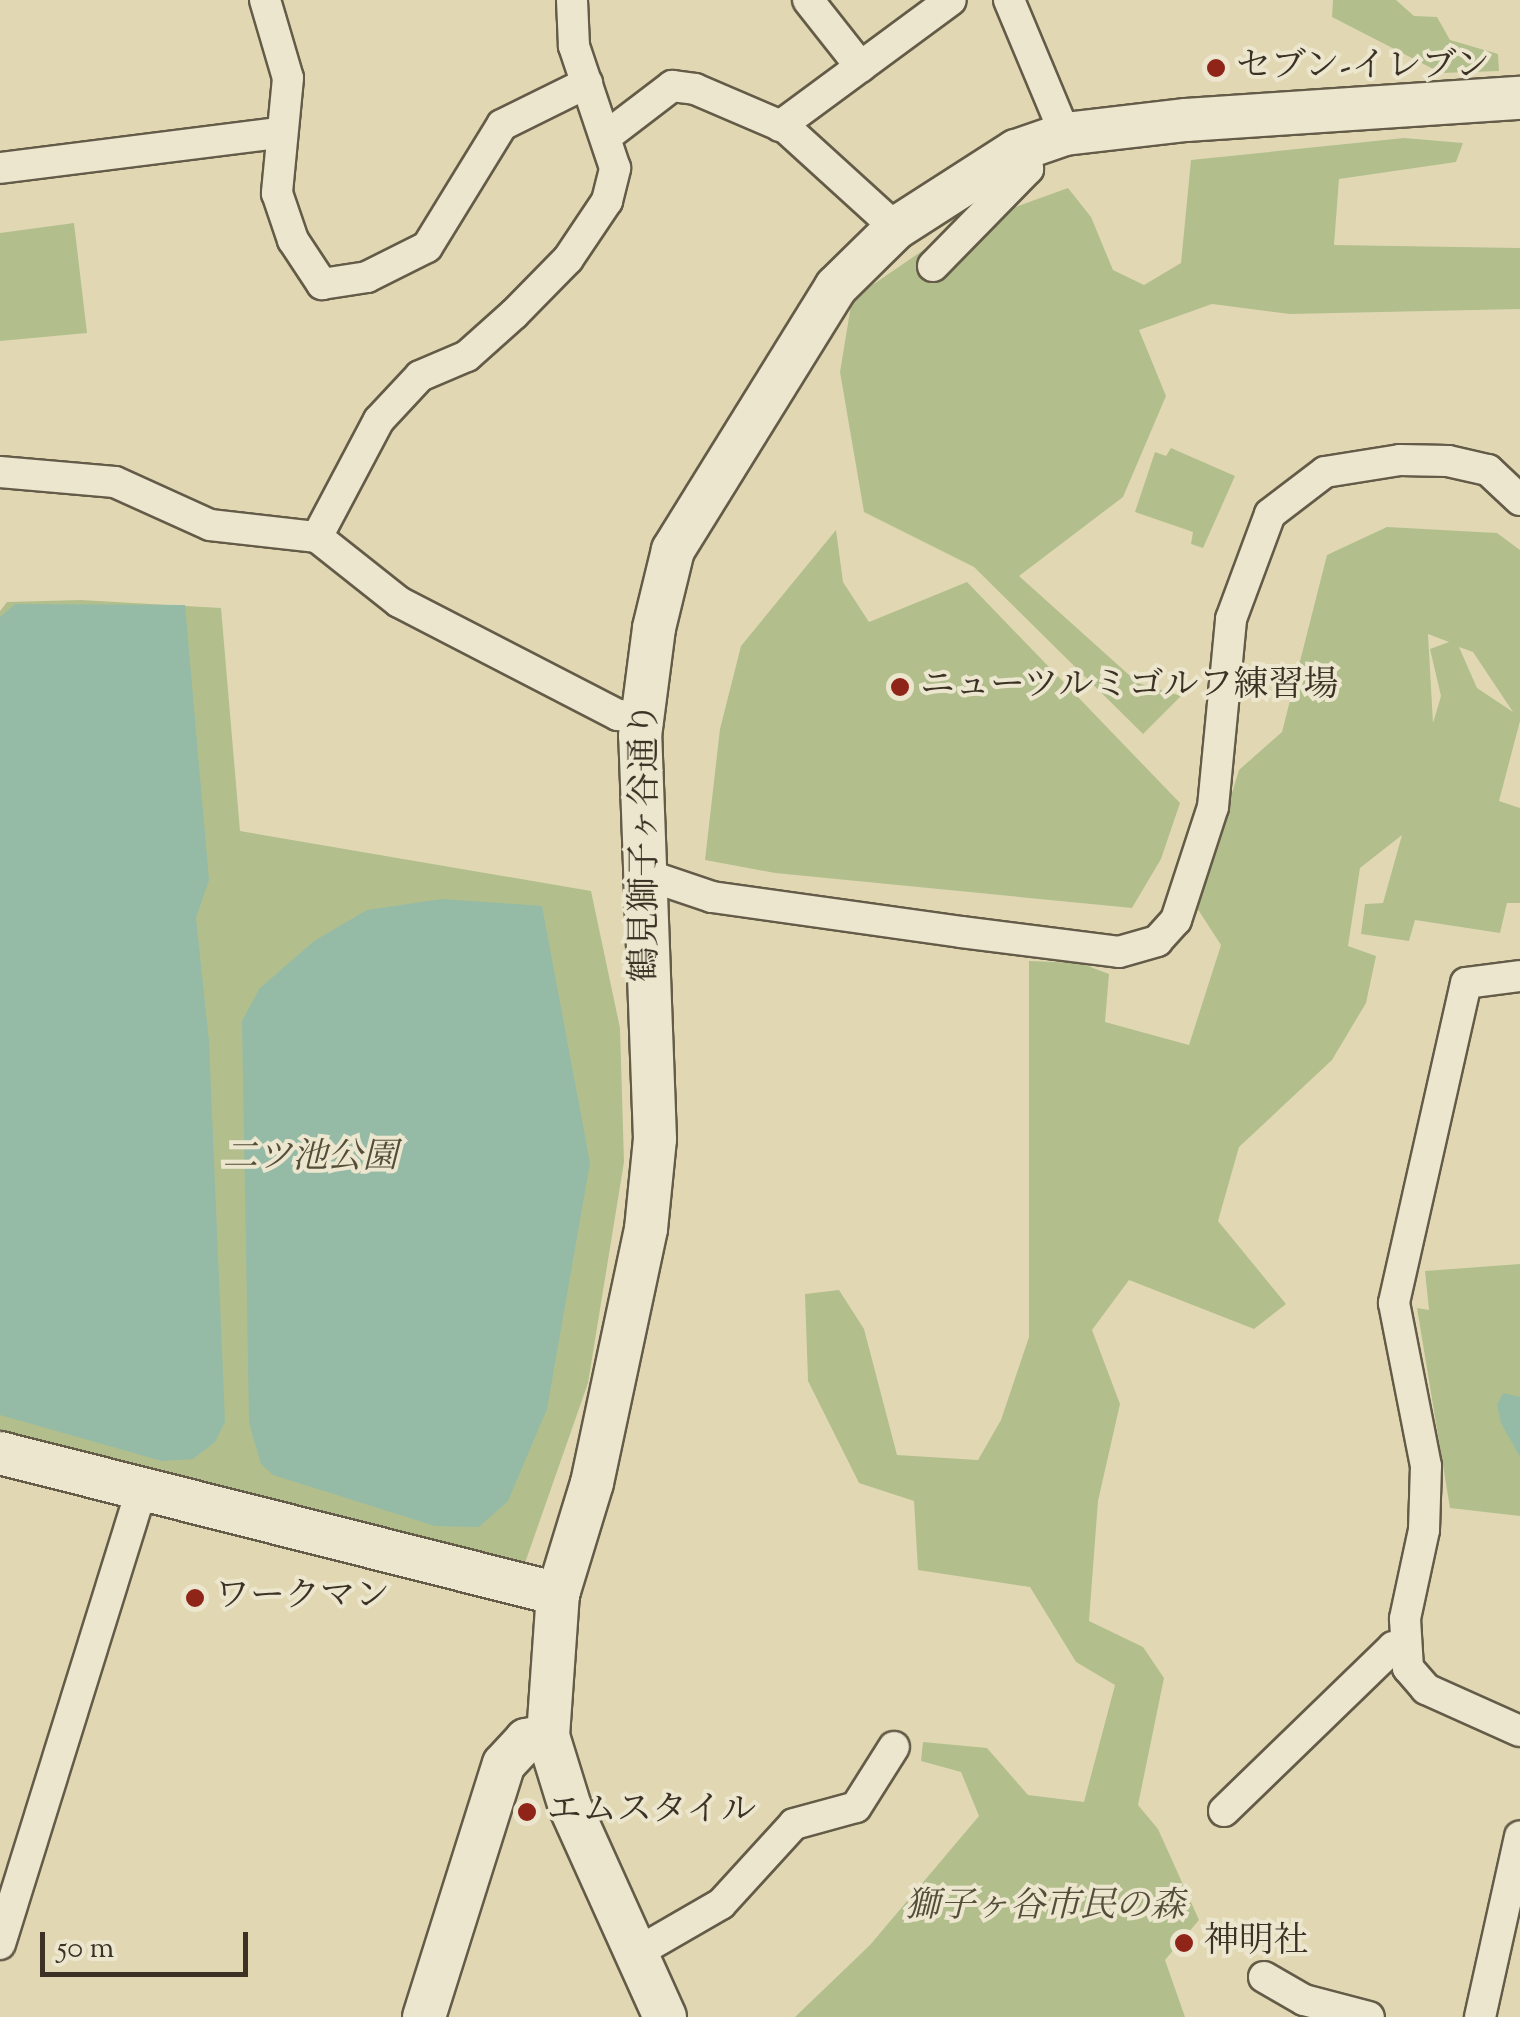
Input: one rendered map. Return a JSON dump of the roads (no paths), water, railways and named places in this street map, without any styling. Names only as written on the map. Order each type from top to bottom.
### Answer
[{"type":"main road","name":"鶴見獅子ヶ谷通り","points":[[548,1736],[558,1594],[592,1482],[646,1229],[656,1140],[641,872],[641,717],[674,550],[836,287],[896,228],[1016,151],[1066,134],[1520,98]]},
{"type":"main road","points":[[0,1453],[558,1594]]},
{"type":"main road","points":[[424,2017],[504,1764],[526,1740],[548,1736],[570,1807],[665,2017]]},
{"type":"street","points":[[265,0],[288,78],[278,133],[277,193],[293,240],[322,284],[368,278],[427,247],[502,126],[587,83]]},
{"type":"street","points":[[316,537],[378,420],[420,376],[467,356],[568,259],[606,200],[615,168],[608,135],[574,46],[572,0]]},
{"type":"street","points":[[808,0],[861,67]]},
{"type":"street","points":[[780,126],[951,0]]},
{"type":"street","points":[[1008,0],[1066,134]]},
{"type":"street","points":[[608,135],[672,86],[694,88],[780,126],[896,228]]},
{"type":"street","points":[[0,168],[278,133]]},
{"type":"street","points":[[933,266],[1028,169],[1016,151]]},
{"type":"street","points":[[641,872],[712,897],[961,932],[1119,952],[1157,942],[1176,920],[1213,808],[1231,620],[1270,514],[1325,472],[1400,460],[1448,460],[1488,470],[1520,500]]},
{"type":"street","points":[[0,472],[115,482],[210,525],[316,537],[398,602],[618,715],[641,717]]},
{"type":"street","points":[[1520,976],[1466,982],[1394,1303],[1426,1466],[1424,1530],[1403,1647],[1408,1668],[1426,1689],[1520,1731]]},
{"type":"street","points":[[0,1944],[142,1489]]},
{"type":"street","points":[[1224,1811],[1393,1648],[1403,1647]]},
{"type":"street","points":[[636,1953],[721,1904],[794,1824],[856,1807],[894,1748]]},
{"type":"street","points":[[1480,2017],[1520,1836]]},
{"type":"street","points":[[1264,1977],[1304,2000],[1369,2017]]},
{"type":"place","name":"セブン-イレブン","points":[[1216,68]]},
{"type":"place","name":"ニューツルミゴルフ練習場","points":[[900,687]]},
{"type":"place","name":"ワークマン","points":[[195,1598]]},
{"type":"place","name":"エムスタイル","points":[[527,1812]]},
{"type":"place","name":"神明社","points":[[1184,1943]]},
{"type":"park label","name":"二ツ池公園","points":[[310,1159]]},
{"type":"park label","name":"獅子ヶ谷市民の森","points":[[1045,1908]]}]
